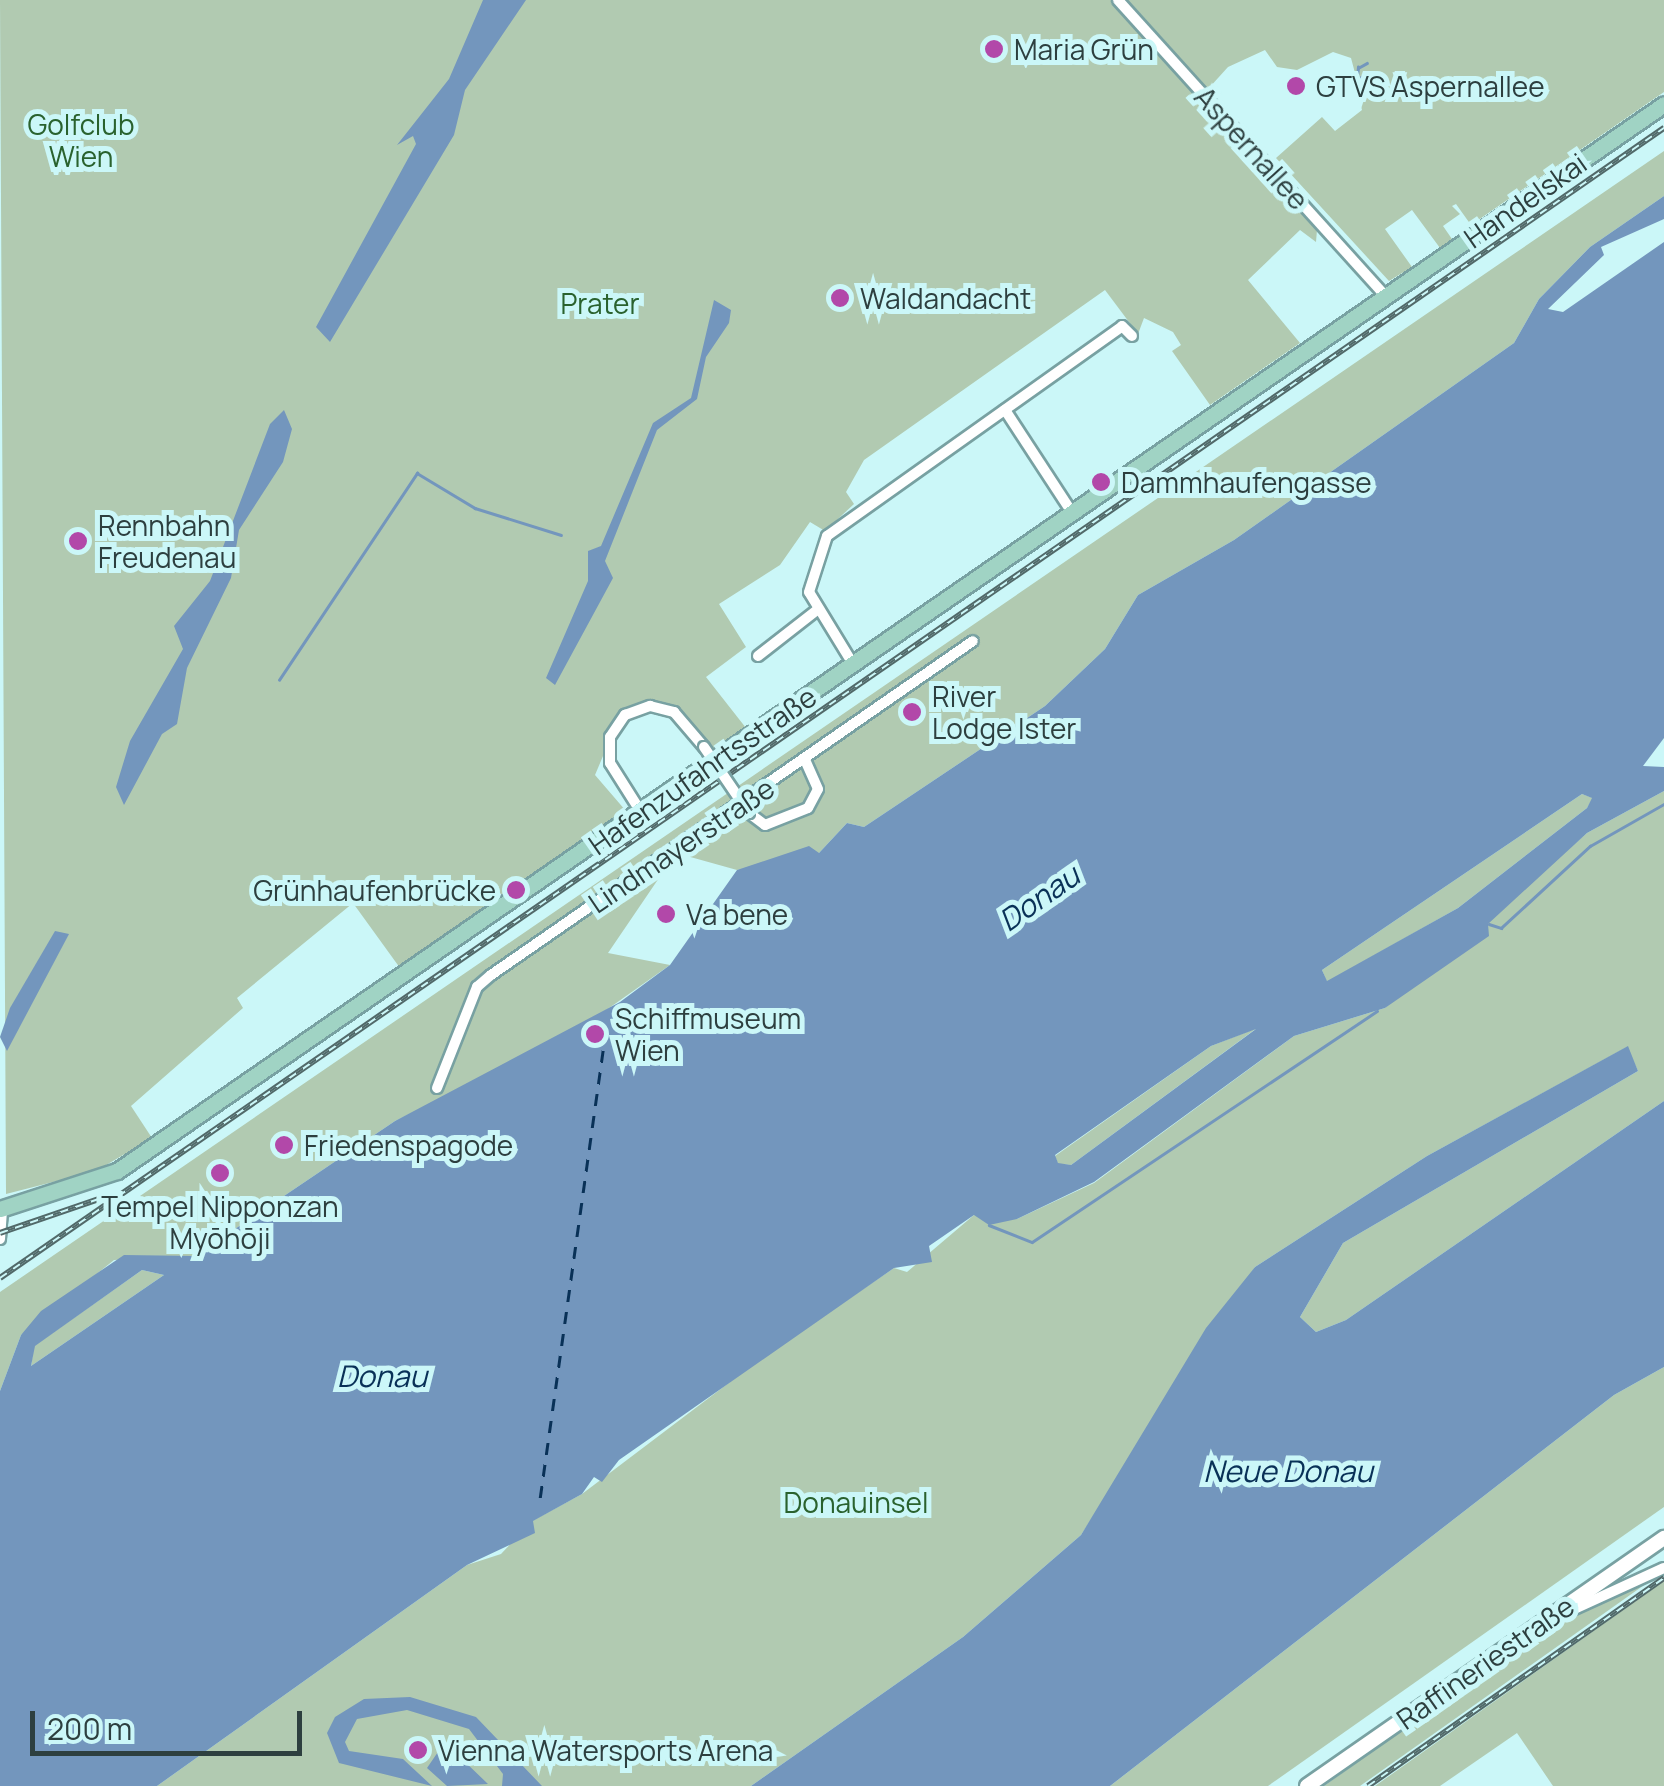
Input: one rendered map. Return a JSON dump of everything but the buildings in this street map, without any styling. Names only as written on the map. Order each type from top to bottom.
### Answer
[{"type":"main road","name":"Handelskai","points":[[1386,297],[1664,104]]},
{"type":"main road","name":"Hafenzufahrtsstraße","points":[[1,1209],[117,1172],[1386,297]]},
{"type":"main road","name":"Raffineriestraße","points":[[1307,1786],[1664,1538]]},
{"type":"street","name":"Aspernallee","points":[[1118,0],[1386,297]]},
{"type":"street","points":[[853,664],[809,592],[828,536],[1122,326],[1132,336]]},
{"type":"street","points":[[1005,410],[1074,514]]},
{"type":"street","points":[[758,656],[817,610]]},
{"type":"street","name":"Lindmayerstraße","points":[[437,1088],[478,987],[806,762],[974,641]]},
{"type":"street","points":[[642,812],[608,750],[625,715],[650,706],[674,712],[750,813],[765,825],[808,808],[818,789],[806,762]]},
{"type":"street","points":[[0,1239],[1,1209]]},
{"type":"street","points":[[1548,1619],[1664,1568]]},
{"type":"green space","name":"Prater","points":[[0,0],[1664,0],[1664,92],[1471,225],[1456,204],[1452,206],[1460,214],[1443,226],[1452,239],[1440,248],[1412,210],[1385,229],[1412,267],[1389,281],[1276,158],[1322,117],[1335,131],[1362,110],[1357,92],[1378,97],[1359,88],[1351,58],[1333,52],[1297,70],[1277,67],[1265,50],[1228,67],[1199,99],[1317,230],[1316,242],[1300,230],[1248,280],[1300,343],[1210,405],[1172,351],[1181,345],[1173,332],[1144,318],[1138,334],[1105,290],[864,460],[846,492],[854,504],[825,531],[810,522],[780,565],[719,604],[746,647],[706,677],[746,728],[714,749],[667,703],[622,711],[595,775],[626,811],[400,968],[353,903],[237,998],[243,1008],[131,1106],[152,1138],[96,1171],[6,1194]]},
{"type":"green space","points":[[1664,151],[1664,196],[1590,247],[1539,299],[1514,343],[1234,540],[1138,595],[1105,649],[1045,706],[864,827],[847,823],[819,853],[737,870],[676,853],[608,953],[670,965],[568,1037],[395,1121],[195,1256],[114,1260],[21,1335],[0,1391],[0,1292]]},
{"type":"green space","name":"Donauinsel","points":[[1664,791],[1664,1101],[1346,1320],[1316,1332],[1300,1317],[1343,1243],[1638,1071],[1627,1047],[1427,1156],[1255,1267],[1081,1535],[963,1637],[751,1786],[157,1786],[467,1565],[501,1554],[532,1521],[582,1494],[759,1360],[894,1268],[907,1272],[974,1215],[1017,1219],[1094,1183],[1294,1036],[1385,1008],[1587,833]]},
{"type":"green space","points":[[1582,794],[1593,798],[1587,808],[1458,908],[1327,982],[1322,970]]},
{"type":"green space","points":[[1257,1028],[1071,1165],[1058,1164],[1055,1156],[1211,1046]]},
{"type":"green space","points":[[142,1270],[164,1275],[31,1366],[34,1346]]},
{"type":"green space","points":[[1664,1367],[1664,1507],[1268,1786],[1110,1786],[1614,1395]]},
{"type":"green space","points":[[1664,1571],[1360,1786],[1324,1786],[1531,1638]]},
{"type":"green space","points":[[1664,1581],[1664,1786],[1553,1786],[1517,1733],[1440,1786],[1375,1786]]},
{"type":"water","points":[[483,0],[526,0],[465,90],[454,135],[330,342],[316,327],[416,144],[413,136],[397,145],[449,79]]},
{"type":"water","name":"Donau","points":[[1664,196],[1664,219],[1601,247],[1604,255],[1548,309],[1563,312],[1664,242],[1664,738],[1643,766],[1664,767],[1664,791],[1587,833],[1488,924],[1489,936],[1385,1008],[1294,1036],[1094,1182],[1017,1219],[989,1225],[974,1215],[929,1246],[932,1262],[894,1268],[619,1460],[602,1482],[594,1477],[582,1494],[533,1521],[535,1533],[467,1565],[157,1786],[0,1786],[0,1391],[21,1335],[41,1311],[124,1255],[195,1256],[395,1121],[620,1002],[670,965],[737,870],[809,846],[819,853],[847,823],[864,827],[1045,706],[1105,649],[1138,595],[1234,540],[1514,343],[1539,299],[1590,247]],"holes":[[[1582,794],[1592,798],[1587,808],[1458,908],[1327,981],[1322,970]],[[1256,1029],[1071,1165],[1058,1163],[1055,1155],[1211,1046]],[[142,1270],[164,1275],[31,1366],[35,1346]]]},
{"type":"water","points":[[714,300],[731,310],[729,323],[706,357],[697,399],[657,430],[605,561],[613,578],[555,685],[546,678],[588,581],[588,551],[601,546],[653,423],[691,398]]},
{"type":"water","points":[[284,410],[292,429],[283,462],[239,530],[231,578],[187,668],[177,724],[162,734],[124,805],[116,787],[130,741],[183,649],[174,626],[210,581],[270,424]]},
{"type":"water","points":[[55,931],[69,934],[7,1051],[0,1037],[10,1008]]},
{"type":"water","name":"Neue Donau","points":[[1628,1046],[1638,1071],[1343,1243],[1300,1317],[1316,1332],[1346,1320],[1664,1101],[1664,1367],[1614,1395],[1110,1786],[751,1786],[963,1637],[1081,1535],[1206,1328],[1255,1267],[1427,1156]]},
{"type":"water","name":"Vienna Watersports Arena","points":[[410,1697],[476,1717],[542,1786],[502,1786],[503,1774],[469,1729],[407,1710],[357,1719],[345,1742],[349,1751],[403,1759],[432,1786],[339,1763],[327,1733],[335,1717],[364,1699]]},
{"type":"water","points":[[458,1746],[470,1753],[462,1759],[488,1784],[447,1786],[427,1768],[440,1749]]},
{"type":"waterway","points":[[1358,68],[1367,63]]},
{"type":"waterway","points":[[1357,78],[1358,67]]},
{"type":"waterway","points":[[1358,79],[1363,76]]},
{"type":"waterway","points":[[279,680],[417,473],[475,508],[561,535]]},
{"type":"waterway","points":[[1489,924],[1501,928],[1590,846],[1664,804]]},
{"type":"waterway","points":[[989,1225],[1032,1242],[1377,1011]]},
{"type":"ferry route","points":[[540,1498],[606,1031]]},
{"type":"railway","points":[[0,1278],[1664,128]]},
{"type":"railway","points":[[0,1233],[99,1199]]},
{"type":"railway","points":[[1368,1786],[1664,1578]]},
{"type":"place","name":"Maria Grün","points":[[994,49]]},
{"type":"place","name":"GTVS Aspernallee","points":[[1296,86]]},
{"type":"place","name":"Waldandacht","points":[[840,298]]},
{"type":"place","name":"Dammhaufengasse","points":[[1101,482]]},
{"type":"place","name":"Rennbahn Freudenau","points":[[78,541]]},
{"type":"place","name":"River Lodge Ister","points":[[912,712]]},
{"type":"place","name":"Grünhaufenbrücke","points":[[516,890]]},
{"type":"place","name":"Va bene","points":[[666,914]]},
{"type":"place","name":"Schiffmuseum Wien","points":[[595,1034]]},
{"type":"place","name":"Friedenspagode","points":[[284,1145]]},
{"type":"place","name":"Tempel Nipponzan Myōhōji","points":[[220,1173]]},
{"type":"place","name":"Vienna Watersports Arena","points":[[418,1750]]},
{"type":"park label","name":"Golfclub Wien","points":[[81,140]]}]
